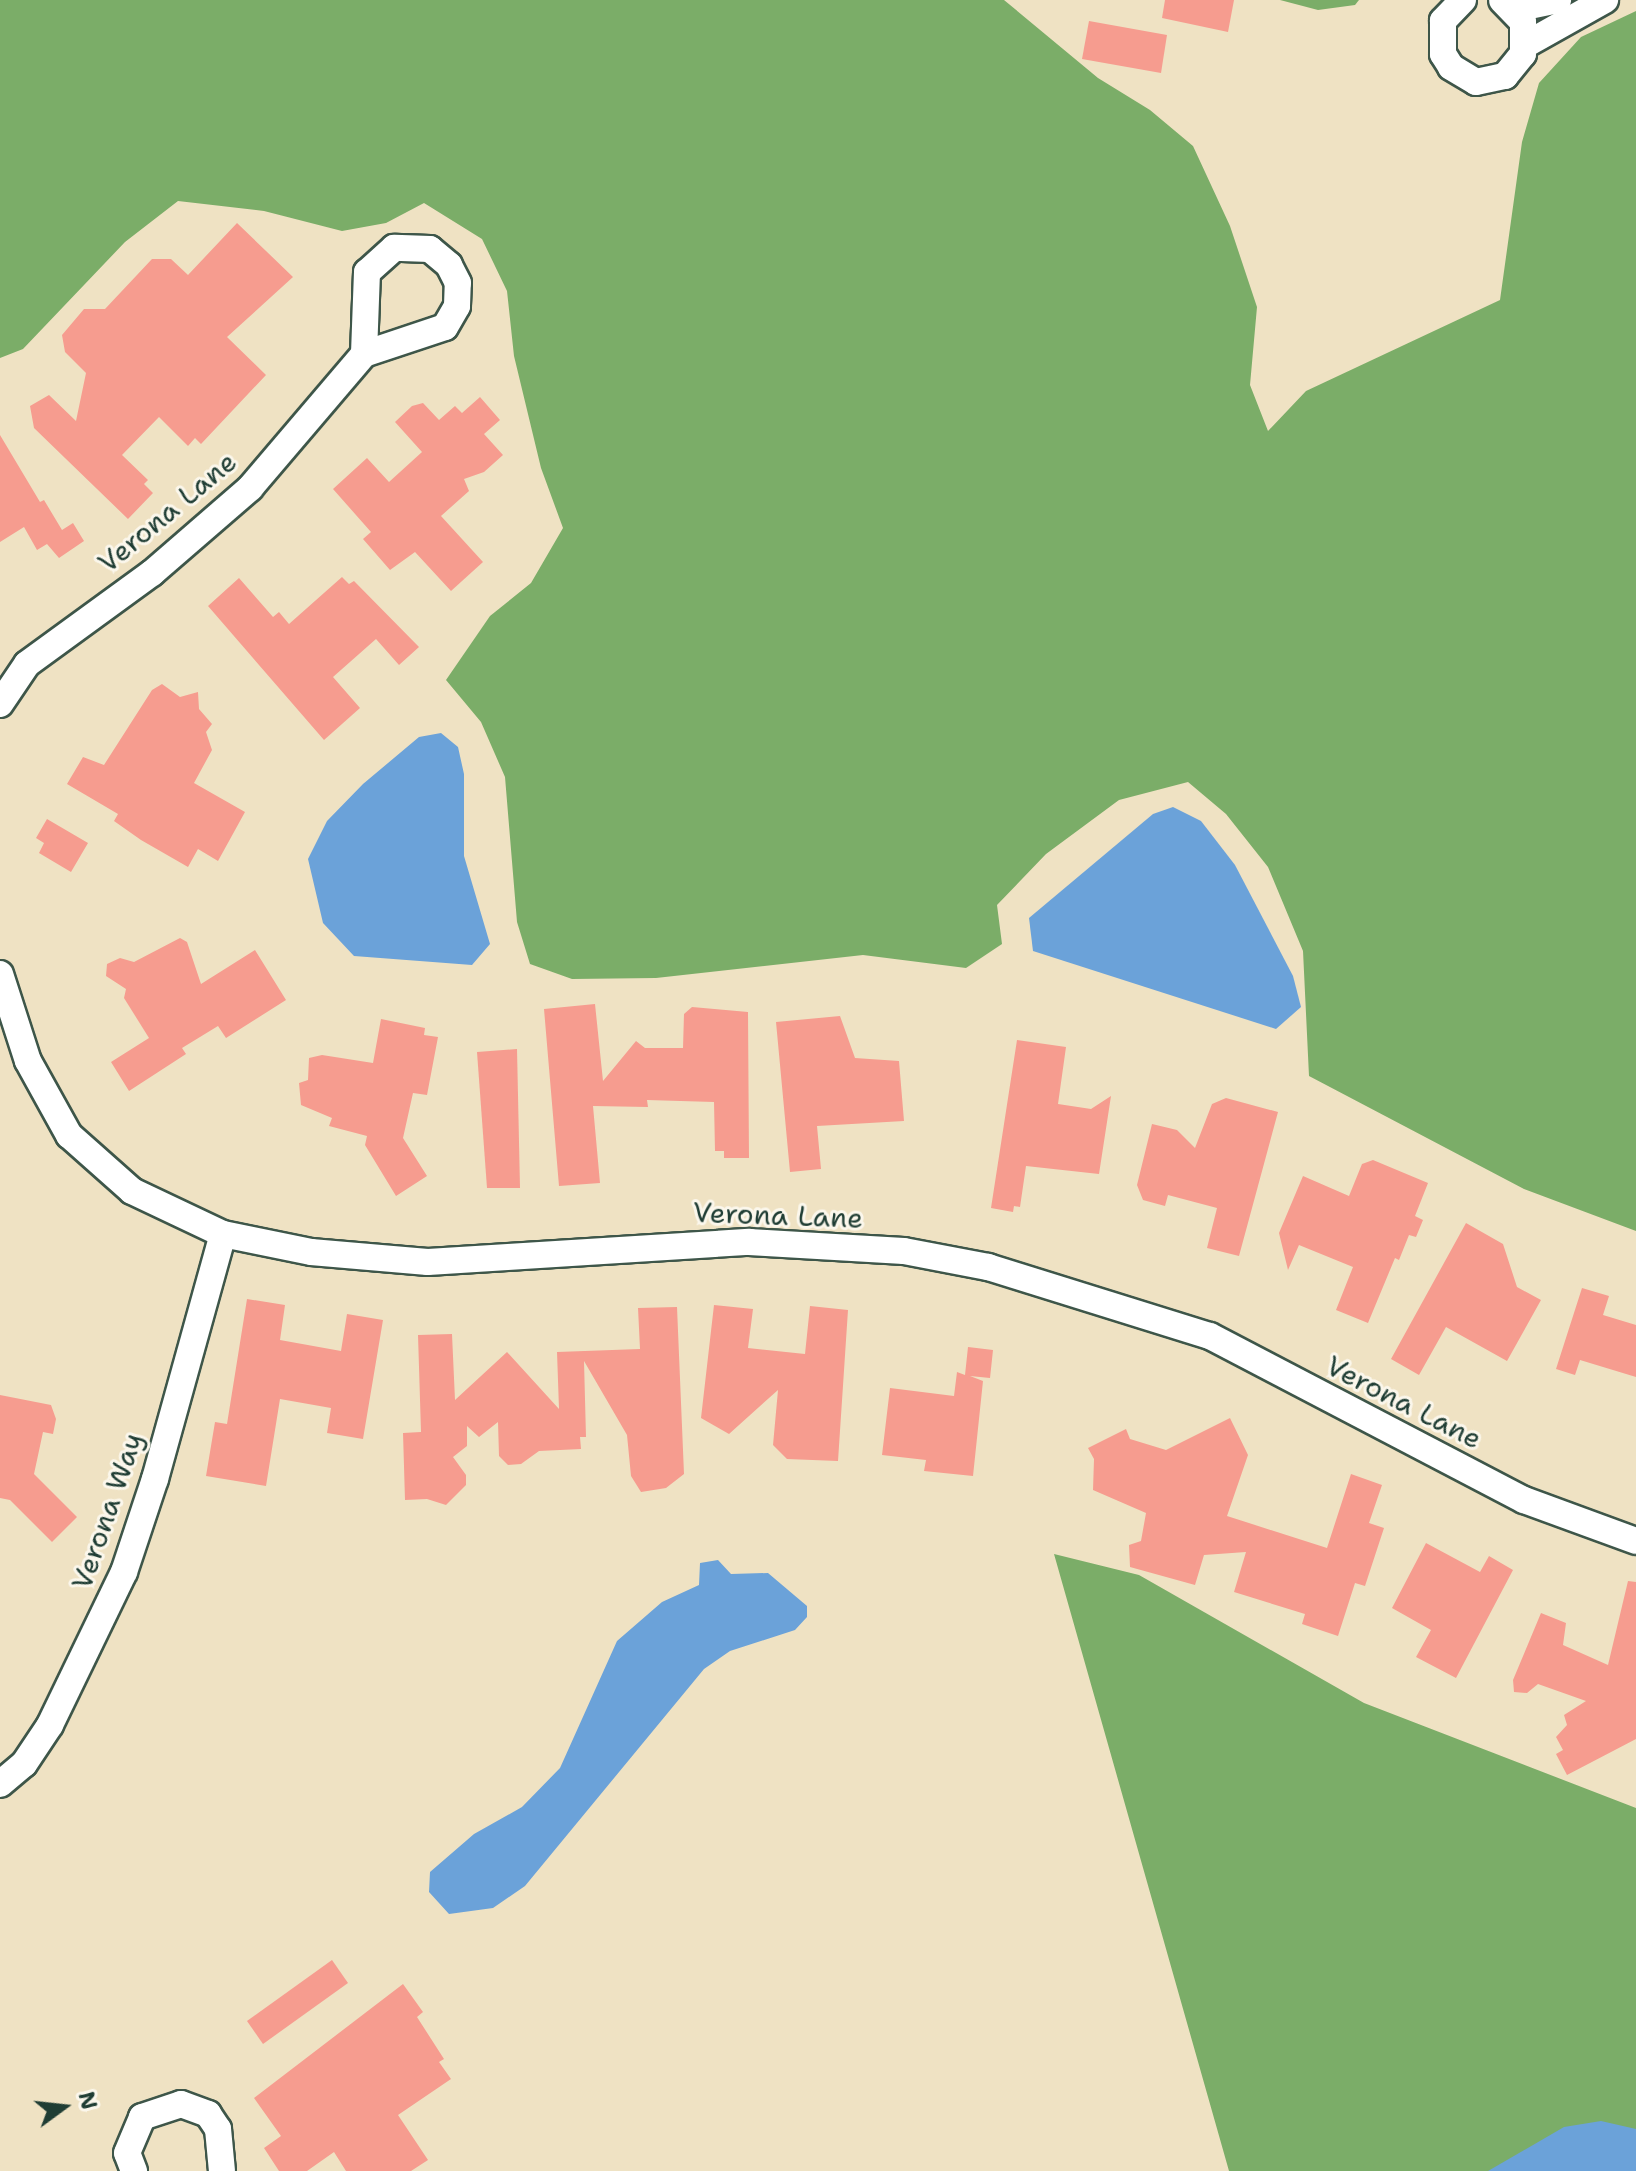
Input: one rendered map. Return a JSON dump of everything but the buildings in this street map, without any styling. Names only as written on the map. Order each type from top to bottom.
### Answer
[{"type":"street","points":[[1463,0],[1443,21],[1440,35],[1443,54],[1462,77],[1476,82],[1505,76],[1516,67],[1525,45],[1523,22],[1508,5]]},
{"type":"street","points":[[1508,5],[1558,0]]},
{"type":"street","points":[[1525,45],[1605,0]]},
{"type":"street","points":[[394,248],[430,249],[449,265],[458,283],[457,306],[445,327],[364,354],[367,272],[394,248]]},
{"type":"street","name":"Verona Lane","points":[[0,704],[27,664],[152,573],[250,488],[364,354]]},
{"type":"street","name":"Verona Lane","points":[[0,974],[28,1061],[69,1135],[132,1191],[223,1234],[311,1252],[428,1262],[749,1242],[904,1251],[988,1267],[1210,1336],[1524,1500],[1636,1541]]},
{"type":"street","name":"Verona Way","points":[[0,1784],[24,1764],[50,1725],[124,1572],[155,1479],[223,1234]]},
{"type":"street","points":[[134,2171],[127,2153],[142,2117],[181,2104],[208,2114],[218,2129],[222,2171]]},
{"type":"green space","points":[[0,0],[1004,0],[1098,78],[1150,110],[1193,146],[1230,226],[1257,307],[1250,385],[1268,431],[1306,391],[1500,300],[1522,142],[1539,83],[1581,37],[1636,11],[1636,1231],[1524,1189],[1309,1076],[1303,951],[1268,867],[1226,814],[1188,782],[1119,800],[1046,854],[997,905],[1002,944],[966,968],[863,955],[656,978],[572,979],[530,964],[517,922],[505,777],[481,722],[446,680],[490,616],[531,583],[563,528],[541,468],[514,356],[507,291],[482,239],[424,203],[386,223],[342,231],[264,211],[178,201],[125,242],[23,349],[0,358]]},
{"type":"green space","points":[[1280,0],[1359,0],[1355,5],[1318,10]]},
{"type":"green space","points":[[1054,1554],[1139,1575],[1364,1703],[1636,1808],[1636,2171],[1229,2171]]},
{"type":"water","points":[[441,733],[458,747],[464,774],[464,856],[490,944],[472,965],[354,956],[323,923],[308,859],[327,821],[363,784],[419,737]]},
{"type":"water","points":[[1173,807],[1201,821],[1235,865],[1293,976],[1301,1007],[1276,1029],[1033,951],[1029,918],[1153,814]]},
{"type":"water","points":[[718,1560],[731,1574],[768,1573],[807,1606],[807,1617],[795,1630],[730,1651],[704,1669],[525,1886],[493,1908],[449,1914],[429,1892],[430,1872],[474,1834],[522,1807],[560,1768],[617,1641],[662,1602],[699,1585],[700,1563]]},
{"type":"water","points":[[1601,2121],[1636,2129],[1636,2171],[1488,2171],[1564,2127]]}]
